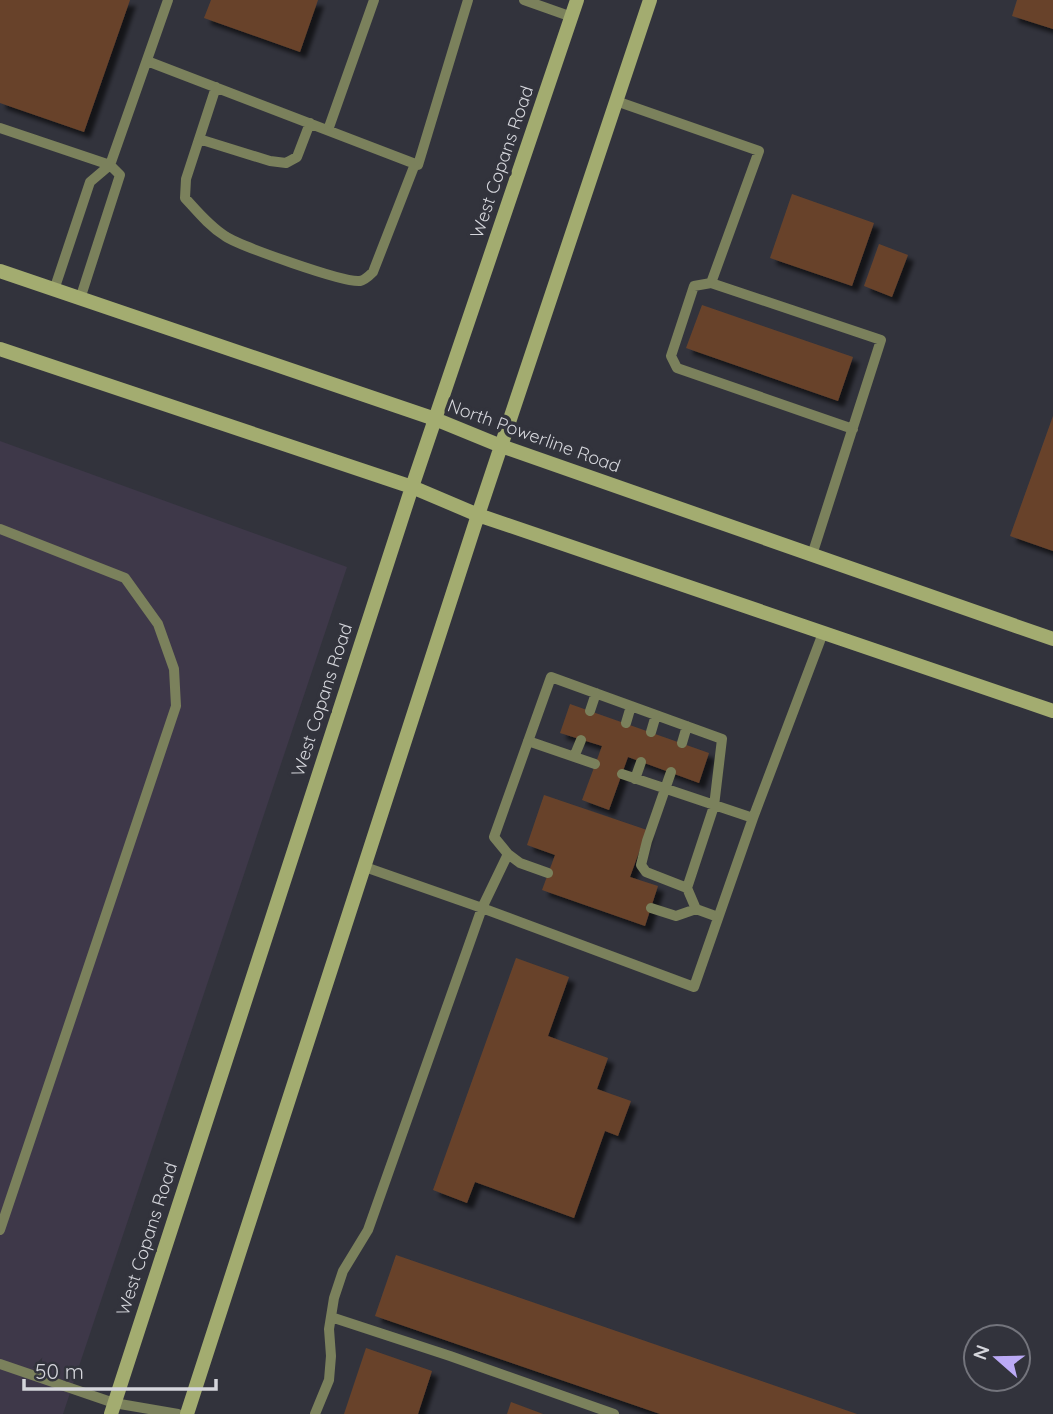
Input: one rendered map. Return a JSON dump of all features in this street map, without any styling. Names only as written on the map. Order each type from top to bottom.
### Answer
[{"type":"main road","name":"West Copans Road","points":[[113,1408],[412,487],[577,0]]},
{"type":"main road","points":[[187,1414],[478,515],[650,0]]},
{"type":"main road","name":"North Powerline Road","points":[[0,271],[435,419],[501,446],[1053,639]]},
{"type":"main road","points":[[0,349],[412,487],[478,515],[1053,711]]},
{"type":"lane","points":[[54,290],[90,182],[110,165],[168,0]]},
{"type":"lane","points":[[328,130],[374,0]]},
{"type":"lane","points":[[147,61],[418,165],[468,0]]},
{"type":"lane","points":[[524,0],[572,17]]},
{"type":"lane","points":[[216,87],[186,178],[185,198],[206,221],[226,237],[248,246],[348,280],[362,281],[373,272],[415,163]]},
{"type":"lane","points":[[616,102],[759,151],[711,283]]},
{"type":"lane","points":[[199,139],[270,161],[286,163],[298,157],[310,123]]},
{"type":"lane","points":[[0,128],[110,165],[120,175],[80,299]]},
{"type":"lane","points":[[812,555],[853,429],[881,340],[711,283],[694,286],[671,356],[677,368],[853,429]]},
{"type":"lane","points":[[0,529],[125,578],[158,624],[174,669],[176,706],[0,1230]]},
{"type":"lane","points":[[365,867],[694,987],[753,818],[823,632]]},
{"type":"lane","points":[[548,873],[520,863],[508,855],[494,837],[551,677],[722,739],[714,806],[687,888],[696,909]]},
{"type":"lane","points":[[590,711],[596,693]]},
{"type":"lane","points":[[625,723],[631,706]]},
{"type":"lane","points":[[651,732],[656,715]]},
{"type":"lane","points":[[682,743],[687,726]]},
{"type":"lane","points":[[574,757],[581,740]]},
{"type":"lane","points":[[528,741],[595,764]]},
{"type":"lane","points":[[635,779],[641,762]]},
{"type":"lane","points":[[671,772],[641,865],[646,872],[687,888]]},
{"type":"lane","points":[[622,774],[753,818]]},
{"type":"lane","points":[[315,1414],[329,1380],[329,1329],[334,1298],[343,1271],[368,1230],[482,908],[508,855]]},
{"type":"lane","points":[[651,908],[676,916],[696,909],[718,917]]},
{"type":"lane","points":[[331,1317],[614,1414]]},
{"type":"lane","points":[[0,1364],[113,1408],[178,1414]]},
{"type":"shaded area","points":[[0,441],[347,567],[63,1414],[0,1414]]},
{"type":"building","points":[[0,0],[130,0],[84,132],[0,103]]},
{"type":"building","points":[[211,0],[318,0],[300,52],[204,18]]},
{"type":"building","points":[[1017,0],[1053,0],[1053,29],[1012,16]]},
{"type":"building","points":[[792,194],[874,223],[852,286],[770,258]]},
{"type":"building","points":[[879,244],[908,255],[892,297],[864,286]]},
{"type":"building","points":[[702,305],[853,357],[838,401],[686,348]]},
{"type":"building","points":[[1053,416],[1053,551],[1010,536]]},
{"type":"building","points":[[570,704],[709,753],[699,783],[628,757],[609,810],[582,800],[602,746],[560,733]]},
{"type":"building","points":[[544,795],[647,830],[630,877],[658,886],[645,926],[542,890],[555,855],[527,845]]},
{"type":"building","points":[[516,958],[569,977],[548,1036],[608,1058],[597,1089],[631,1101],[618,1136],[605,1131],[574,1218],[475,1182],[467,1203],[433,1190]]},
{"type":"building","points":[[396,1255],[857,1414],[660,1414],[375,1316]]},
{"type":"building","points":[[366,1348],[432,1371],[418,1414],[344,1414]]},
{"type":"building","points":[[511,1402],[543,1414],[507,1414]]}]
